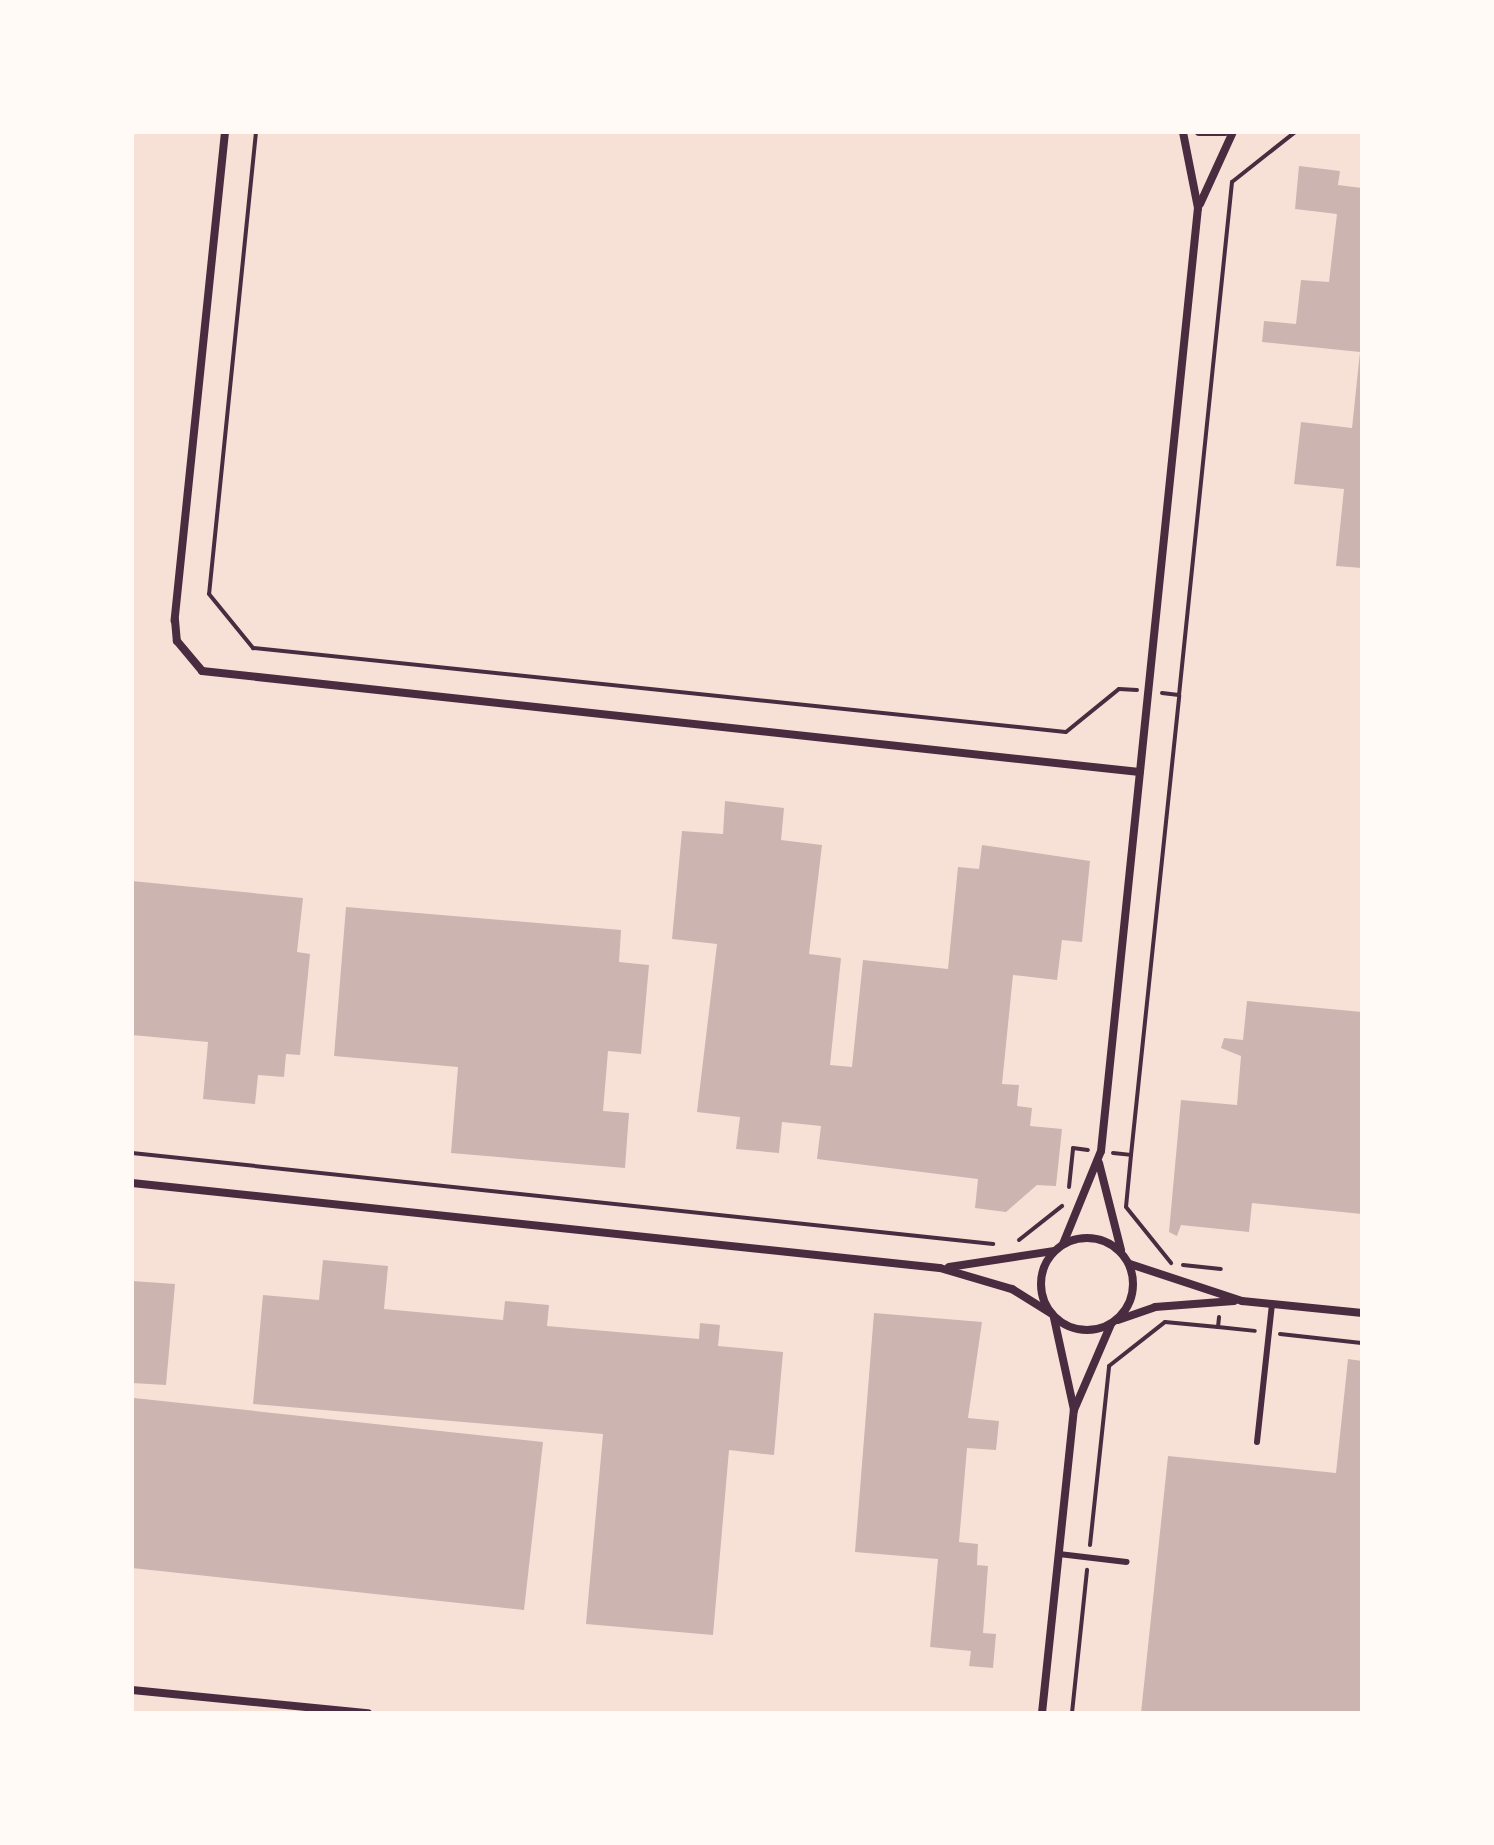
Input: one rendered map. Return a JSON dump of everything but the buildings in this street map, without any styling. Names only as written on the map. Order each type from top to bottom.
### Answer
[{"type":"street","points":[[225,132],[175,620],[177,641],[202,671],[1140,772]]},
{"type":"street","points":[[1074,1410],[1041,1277],[1059,1248],[1099,1162],[1101,1151],[1198,208],[1183,132]]},
{"type":"street","points":[[1199,132],[1225,132]]},
{"type":"street","points":[[1198,208],[1233,132]]},
{"type":"street","points":[[1042,1713],[1074,1410],[1114,1322],[1133,1295],[1130,1264],[1122,1253],[1099,1162]]},
{"type":"street","points":[[132,1183],[940,1268],[1012,1289],[1081,1330],[1155,1307],[1220,1302],[1242,1301],[1362,1313]]},
{"type":"street","points":[[940,1268],[1015,1262],[1099,1239],[1122,1253]]},
{"type":"street","points":[[1130,1264],[1242,1301]]},
{"type":"street","points":[[132,1690],[368,1713]]},
{"type":"lane","points":[[1257,1442],[1272,1304]]},
{"type":"lane","points":[[1059,1554],[1127,1562]]},
{"type":"path","points":[[256,132],[209,594],[253,648],[1066,732],[1119,689],[1179,695]]},
{"type":"path","points":[[1221,1269],[1173,1264],[1126,1207],[1232,182],[1295,132]]},
{"type":"path","points":[[1012,1246],[1067,1202],[1073,1148],[1131,1155]]},
{"type":"path","points":[[132,1153],[997,1245]]},
{"type":"path","points":[[1218,1327],[1220,1302]]},
{"type":"path","points":[[1072,1713],[1109,1366],[1165,1322],[1362,1343]]}]
